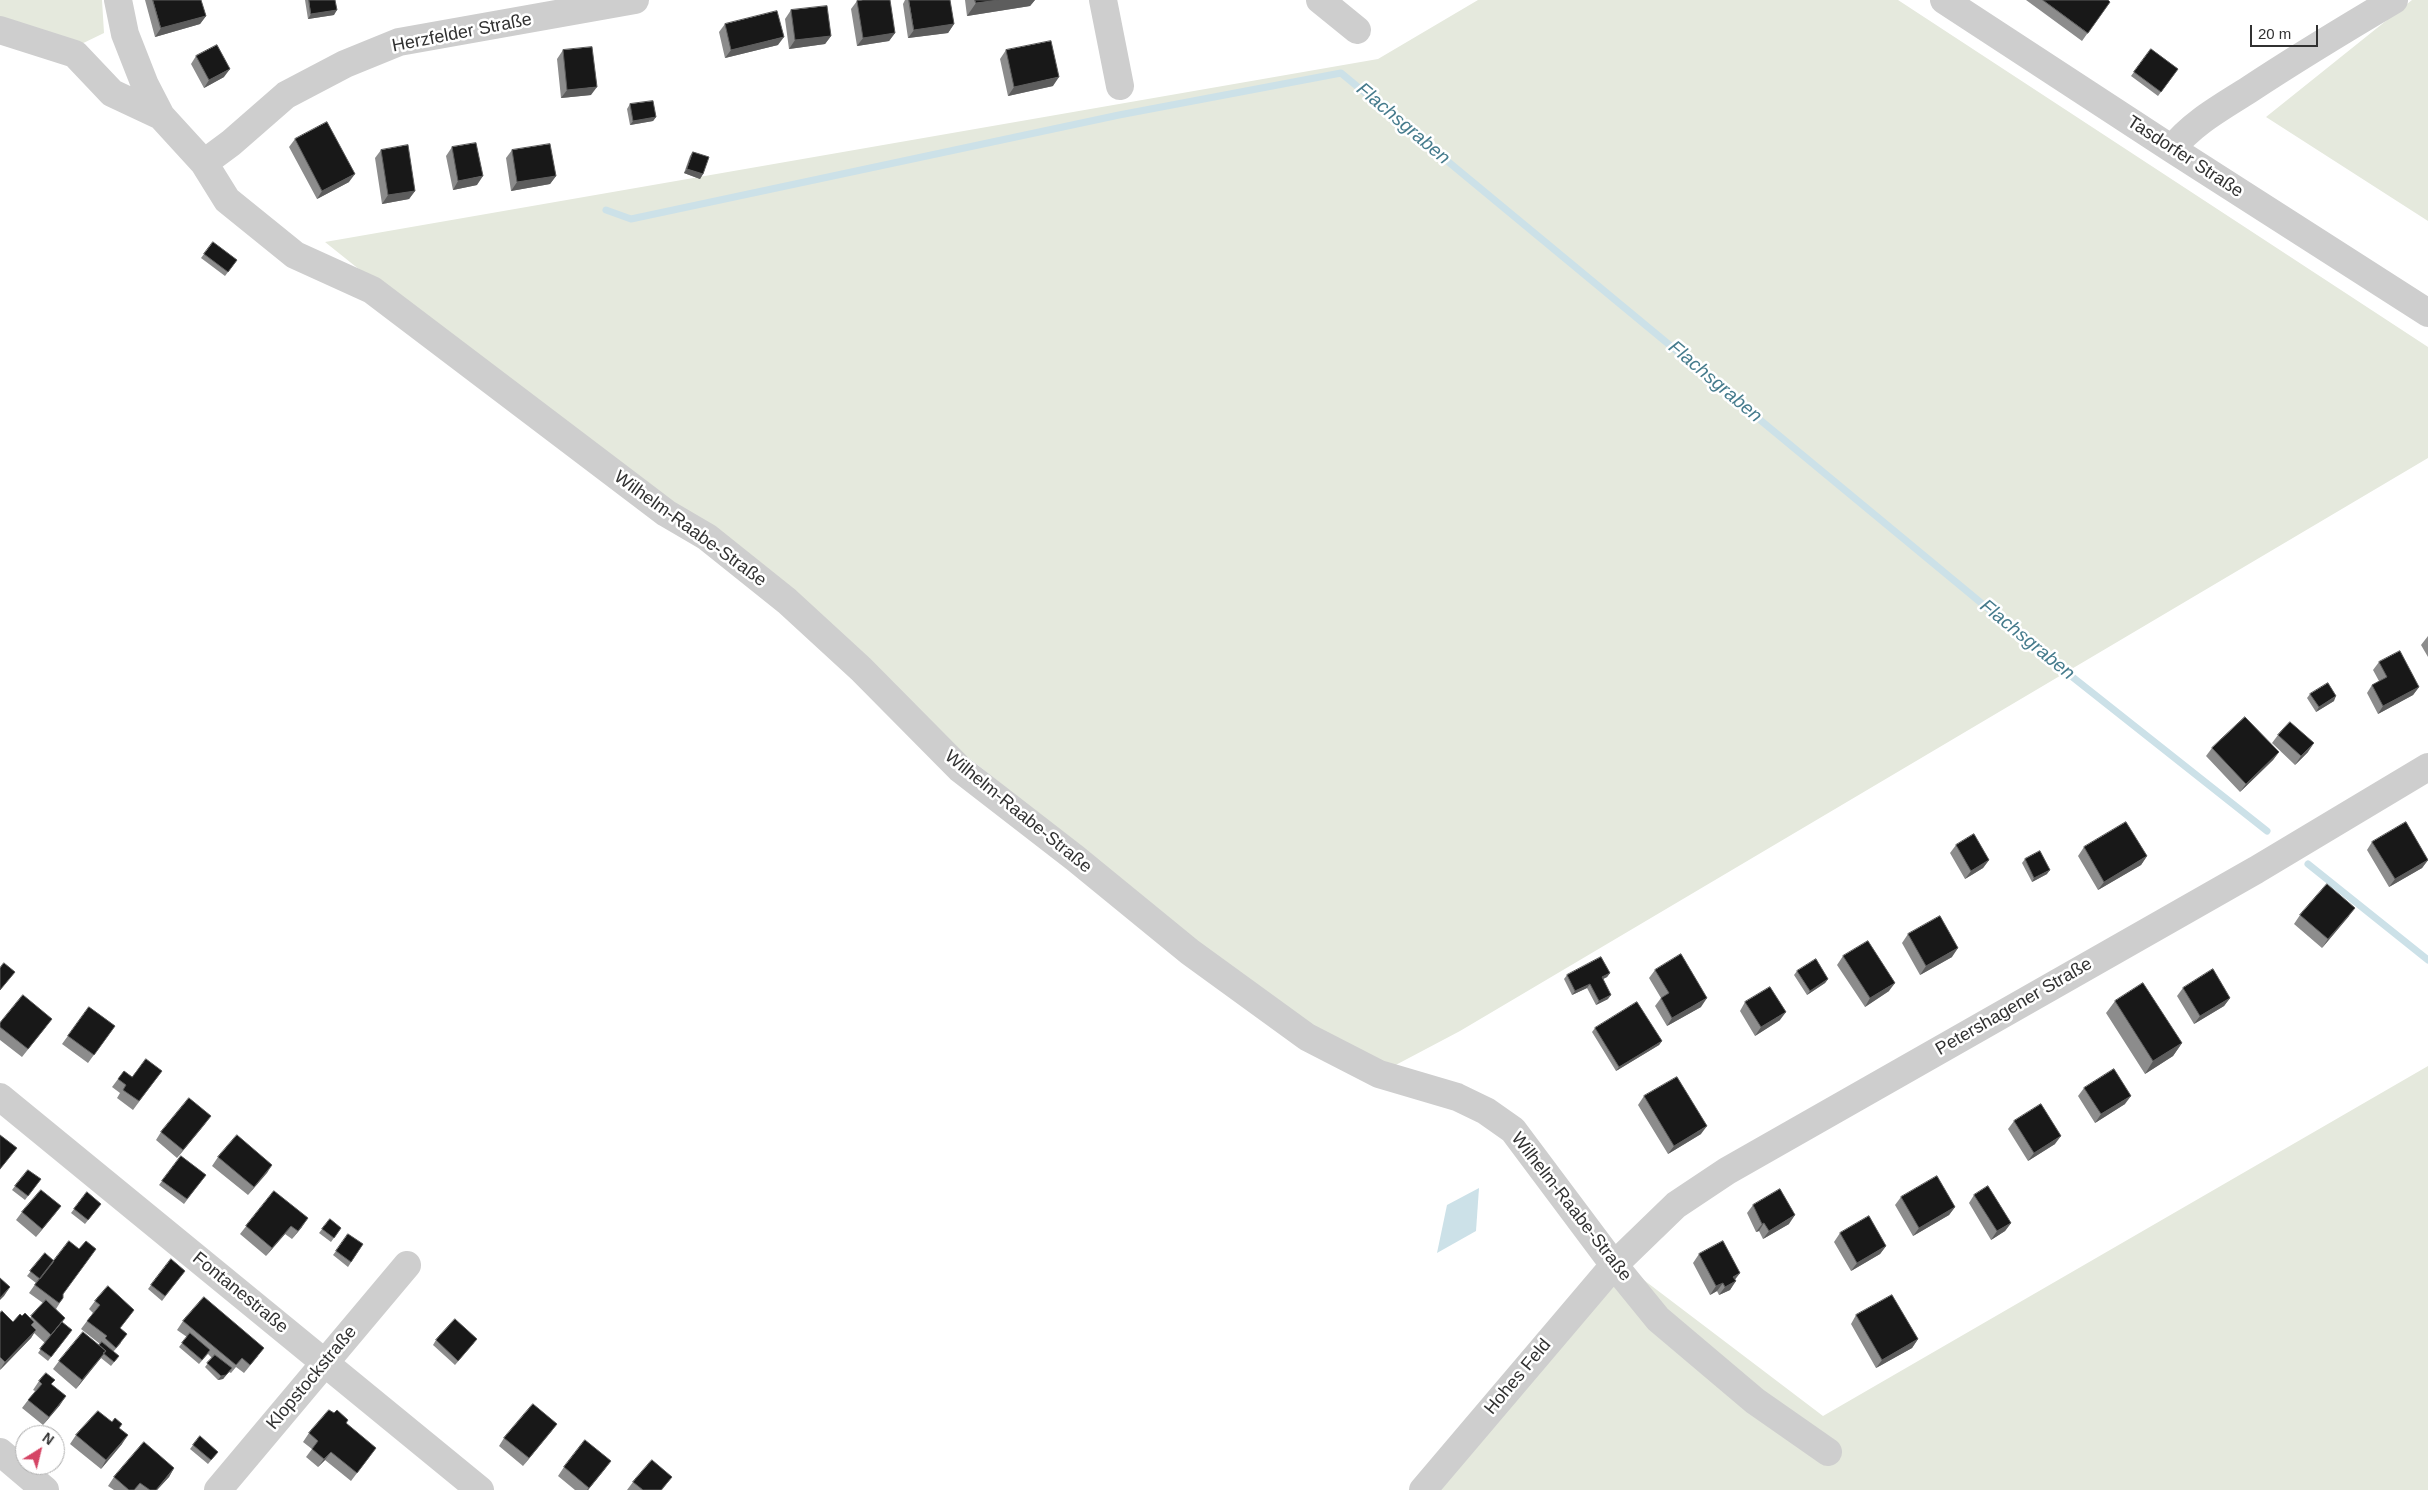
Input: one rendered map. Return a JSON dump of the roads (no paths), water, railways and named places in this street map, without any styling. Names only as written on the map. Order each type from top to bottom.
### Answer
[{"type":"street","points":[[118,0],[125,34],[145,85],[162,116]]},
{"type":"street","name":"Herzfelder Straße","points":[[204,163],[231,143],[286,95],[345,64],[399,42],[635,0]]},
{"type":"street","points":[[1103,0],[1120,86]]},
{"type":"street","points":[[1320,0],[1357,30]]},
{"type":"street","name":"Tasdorfer Straße","points":[[1944,0],[2172,149],[2428,312]]},
{"type":"street","points":[[2172,149],[2185,133],[2221,108],[2313,47],[2394,0]]},
{"type":"street","points":[[0,30],[75,54],[112,93],[162,116]]},
{"type":"street","name":"Wilhelm-Raabe-Straße","points":[[162,116],[204,163],[227,200],[295,255],[372,290],[666,513],[707,537],[807,619],[861,669],[960,769],[1075,858],[1190,952],[1308,1037],[1379,1074],[1457,1097],[1486,1110],[1513,1130],[1614,1265],[1658,1318],[1754,1402],[1828,1452]]},
{"type":"street","name":"Petershagener Straße","points":[[1614,1265],[1676,1205],[1727,1171],[2248,875],[2428,767]]},
{"type":"street","name":"Fontanestraße","points":[[0,1097],[480,1490]]},
{"type":"street","name":"Klopstockstraße","points":[[218,1490],[406,1265]]},
{"type":"street","name":"Hohes Feld","points":[[1423,1490],[1614,1265]]},
{"type":"street","points":[[0,1452],[45,1490]]},
{"type":"water","points":[[1479,1188],[1476,1231],[1437,1253],[1447,1205]]},
{"type":"waterway","name":"Flachsgraben","points":[[606,210],[631,219],[1119,115],[1341,73],[2032,645],[2267,831]]},
{"type":"waterway","name":"Flachsgraben","points":[[2308,864],[2428,960]]}]
